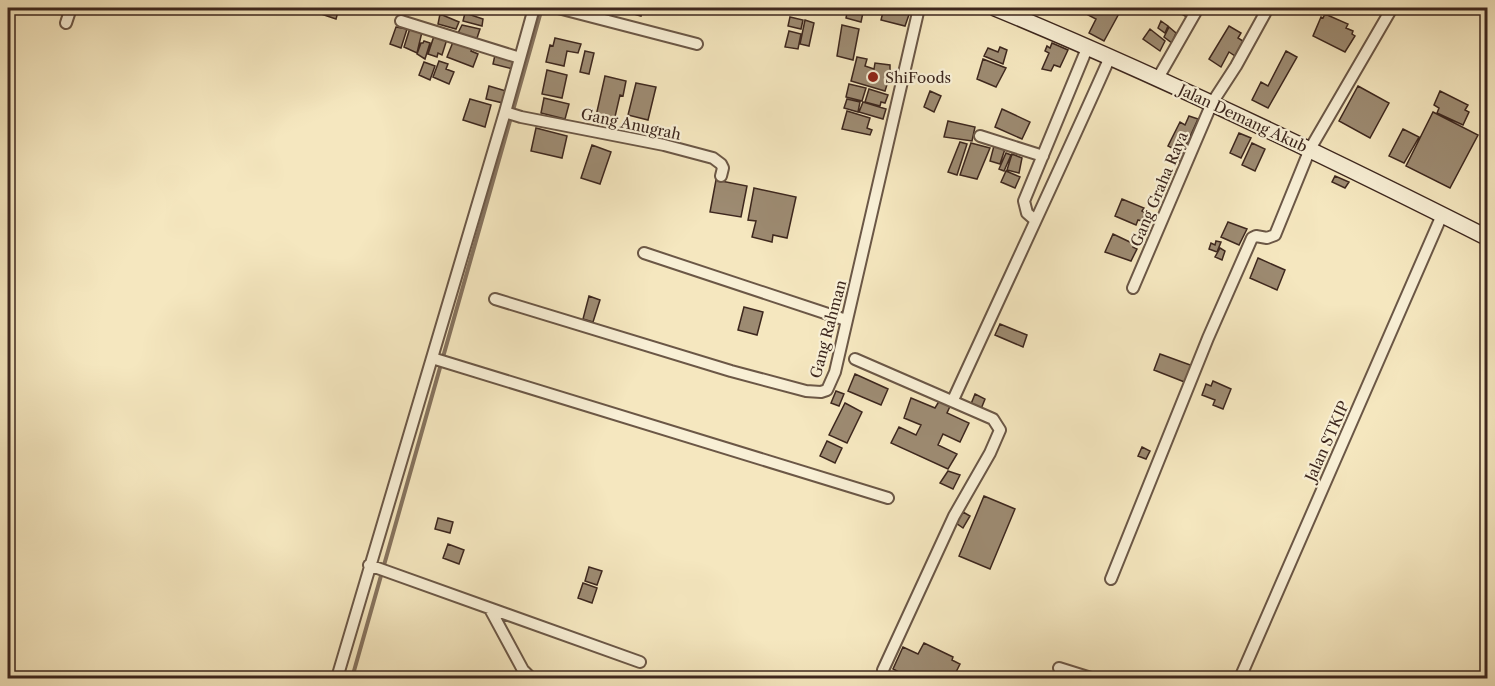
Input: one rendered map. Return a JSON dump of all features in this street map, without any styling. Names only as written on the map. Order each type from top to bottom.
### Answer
[{"type":"street","points":[[66,22],[71,8]]},
{"type":"street","points":[[337,678],[369,565],[507,113],[534,8]]},
{"type":"street","points":[[558,8],[697,44]]},
{"type":"street","name":"Gang Rahman","points":[[495,299],[731,371],[815,392],[827,390],[831,383],[919,8]]},
{"type":"street","name":"Jalan Demang Akub","points":[[995,8],[1088,46],[1212,103],[1488,238]]},
{"type":"street","points":[[1158,78],[1198,8]]},
{"type":"street","name":"Gang Graha Raya","points":[[1133,288],[1212,103],[1236,66],[1268,8]]},
{"type":"street","points":[[1111,579],[1208,338],[1252,238],[1256,236],[1271,238],[1275,235],[1310,149],[1392,8]]},
{"type":"street","points":[[401,21],[520,58]]},
{"type":"street","points":[[1035,220],[1027,213],[1024,201],[1088,46]]},
{"type":"street","points":[[953,400],[1110,57]]},
{"type":"street","name":"Gang Anugrah","points":[[507,113],[664,145],[713,158],[723,168],[721,176]]},
{"type":"street","points":[[980,136],[1043,156]]},
{"type":"street","name":"Jalan STKIP","points":[[1240,678],[1447,217]]},
{"type":"street","points":[[644,253],[846,320]]},
{"type":"street","points":[[432,358],[888,498]]},
{"type":"street","points":[[855,359],[953,400],[999,425],[999,434],[954,516],[883,670]]},
{"type":"street","points":[[369,565],[640,662]]},
{"type":"street","points":[[490,609],[523,670],[531,678]]},
{"type":"street","points":[[1059,668],[1091,678]]},
{"type":"building","points":[[307,8],[339,8],[336,19]]},
{"type":"building","points":[[632,8],[643,8],[641,16],[630,13]]},
{"type":"building","points":[[848,8],[864,8],[861,22],[846,18]]},
{"type":"building","points":[[884,8],[911,9],[905,26],[881,20]]},
{"type":"building","points":[[1091,8],[1122,8],[1104,41],[1089,33],[1096,19],[1088,15]]},
{"type":"building","points":[[1170,8],[1195,8],[1189,18]]},
{"type":"building","points":[[465,13],[483,19],[482,26],[463,21]]},
{"type":"building","points":[[440,14],[459,22],[456,29],[438,24]]},
{"type":"building","points":[[1325,14],[1348,24],[1346,28],[1353,31],[1352,34],[1355,36],[1345,52],[1313,36],[1321,17],[1323,18]]},
{"type":"building","points":[[790,17],[803,20],[801,29],[788,26]]},
{"type":"building","points":[[805,20],[814,23],[809,46],[800,44]]},
{"type":"building","points":[[1161,21],[1168,26],[1165,33],[1158,28]]},
{"type":"building","points":[[462,25],[480,29],[476,41],[457,35]]},
{"type":"building","points":[[842,25],[859,29],[853,60],[837,56]]},
{"type":"building","points":[[1229,26],[1241,33],[1238,38],[1243,41],[1235,56],[1229,52],[1221,67],[1209,59]]},
{"type":"building","points":[[396,27],[407,29],[401,48],[390,44]]},
{"type":"building","points":[[1169,27],[1176,33],[1172,43],[1164,37]]},
{"type":"building","points":[[410,28],[422,32],[417,53],[404,47]]},
{"type":"building","points":[[1150,29],[1165,41],[1160,51],[1143,39]]},
{"type":"building","points":[[789,31],[801,34],[798,49],[785,47]]},
{"type":"building","points":[[434,36],[447,39],[442,55],[438,53],[437,57],[428,54]]},
{"type":"building","points":[[555,38],[581,44],[578,53],[567,51],[564,66],[546,62],[550,45],[553,46]]},
{"type":"building","points":[[424,41],[430,43],[425,59],[417,54]]},
{"type":"building","points":[[453,42],[472,49],[471,51],[478,54],[473,67],[447,57]]},
{"type":"building","points":[[1052,43],[1068,50],[1060,67],[1054,65],[1051,71],[1042,69],[1049,53],[1045,51]]},
{"type":"building","points":[[1000,47],[1007,50],[1003,64],[984,56],[988,48],[998,52]]},
{"type":"building","points":[[585,51],[594,53],[589,74],[580,72]]},
{"type":"building","points":[[1286,51],[1297,57],[1268,108],[1252,100],[1261,82],[1268,86]]},
{"type":"building","points":[[495,55],[515,60],[513,69],[493,64]]},
{"type":"building","points":[[857,57],[867,59],[865,66],[874,69],[875,63],[890,65],[890,75],[885,91],[851,81]]},
{"type":"building","points":[[983,59],[1006,68],[996,87],[977,79]]},
{"type":"building","points":[[439,61],[448,64],[446,69],[454,72],[449,84],[433,77]]},
{"type":"building","points":[[424,62],[435,66],[430,80],[419,75]]},
{"type":"building","points":[[547,70],[567,75],[562,98],[542,94]]},
{"type":"building","points":[[605,76],[626,81],[614,121],[596,116]]},
{"type":"building","points":[[636,83],[656,87],[648,120],[628,115]]},
{"type":"building","points":[[849,84],[866,88],[862,101],[846,97]]},
{"type":"building","points":[[489,86],[506,91],[503,103],[486,99]]},
{"type":"building","points":[[1358,86],[1389,103],[1370,138],[1339,121]]},
{"type":"building","points":[[869,89],[888,95],[885,103],[881,102],[880,106],[865,102]]},
{"type":"building","points":[[930,91],[941,96],[934,112],[924,107]]},
{"type":"building","points":[[1440,91],[1468,105],[1465,110],[1469,112],[1463,125],[1437,113],[1439,108],[1434,105]]},
{"type":"building","points":[[544,98],[569,104],[565,119],[541,113]]},
{"type":"building","points":[[470,99],[491,105],[485,127],[463,120]]},
{"type":"building","points":[[847,99],[860,102],[858,112],[844,108]]},
{"type":"building","points":[[863,102],[886,109],[883,119],[859,112]]},
{"type":"building","points":[[1002,109],[1030,122],[1022,139],[995,127]]},
{"type":"building","points":[[847,111],[870,118],[867,128],[872,130],[870,135],[842,129]]},
{"type":"building","points":[[1433,112],[1478,135],[1450,188],[1406,166]]},
{"type":"building","points":[[1189,116],[1198,119],[1179,161],[1171,158],[1174,149],[1168,146],[1180,122],[1185,125]]},
{"type":"building","points":[[948,121],[975,127],[972,141],[944,137]]},
{"type":"building","points":[[536,128],[567,136],[562,158],[531,151]]},
{"type":"building","points":[[1403,129],[1419,137],[1404,163],[1389,156]]},
{"type":"building","points":[[1239,133],[1251,138],[1241,158],[1230,153]]},
{"type":"building","points":[[960,142],[967,144],[957,175],[948,172]]},
{"type":"building","points":[[995,142],[1006,146],[1000,164],[990,161]]},
{"type":"building","points":[[971,143],[990,148],[977,179],[960,175]]},
{"type":"building","points":[[1252,143],[1265,149],[1255,171],[1242,165]]},
{"type":"building","points":[[592,145],[611,152],[600,184],[581,178]]},
{"type":"building","points":[[1006,153],[1011,155],[1004,171],[999,169]]},
{"type":"building","points":[[1012,154],[1022,158],[1019,173],[1007,170]]},
{"type":"building","points":[[1006,171],[1020,177],[1015,188],[1001,182]]},
{"type":"building","points":[[1335,176],[1349,182],[1345,188],[1332,182]]},
{"type":"building","points":[[716,180],[747,186],[741,217],[710,212]]},
{"type":"building","points":[[754,188],[796,197],[787,238],[773,235],[772,242],[752,237],[756,221],[748,220]]},
{"type":"building","points":[[1122,199],[1144,208],[1142,221],[1138,220],[1136,225],[1115,216]]},
{"type":"building","points":[[1228,222],[1247,229],[1239,245],[1221,237]]},
{"type":"building","points":[[1113,234],[1134,244],[1133,247],[1137,249],[1131,261],[1105,252]]},
{"type":"building","points":[[1216,241],[1221,242],[1217,252],[1209,249],[1211,243],[1215,245]]},
{"type":"building","points":[[1220,248],[1225,251],[1222,260],[1215,257]]},
{"type":"building","points":[[1258,258],[1285,270],[1277,290],[1250,278]]},
{"type":"building","points":[[589,296],[600,300],[593,322],[583,319]]},
{"type":"building","points":[[744,307],[763,312],[757,335],[738,330]]},
{"type":"building","points":[[1000,324],[1027,335],[1023,347],[995,335]]},
{"type":"building","points":[[1160,354],[1193,366],[1187,383],[1154,370]]},
{"type":"building","points":[[855,374],[888,389],[881,405],[848,391]]},
{"type":"building","points":[[1213,381],[1231,389],[1223,409],[1213,405],[1215,400],[1202,395],[1206,384],[1211,386]]},
{"type":"building","points":[[836,391],[844,394],[839,406],[831,403]]},
{"type":"building","points":[[975,394],[985,399],[981,409],[971,404]]},
{"type":"building","points":[[911,398],[935,408],[941,398],[952,402],[947,413],[969,423],[960,442],[943,434],[938,445],[957,454],[948,469],[891,443],[899,427],[916,435],[921,425],[904,418]]},
{"type":"building","points":[[845,403],[862,412],[847,443],[829,435]]},
{"type":"building","points":[[827,441],[842,448],[835,463],[820,456]]},
{"type":"building","points":[[1142,447],[1150,451],[1146,459],[1138,456]]},
{"type":"building","points":[[948,471],[960,475],[953,489],[940,483]]},
{"type":"building","points":[[984,496],[1015,509],[990,569],[959,556]]},
{"type":"building","points":[[963,512],[970,516],[963,528],[956,523]]},
{"type":"building","points":[[438,518],[453,522],[450,533],[435,529]]},
{"type":"building","points":[[448,544],[464,550],[459,564],[443,558]]},
{"type":"building","points":[[589,567],[602,571],[597,585],[585,581]]},
{"type":"building","points":[[583,583],[597,588],[592,603],[578,598]]},
{"type":"building","points":[[924,643],[953,657],[952,660],[960,664],[953,678],[904,678],[899,676],[901,673],[893,669],[903,647],[918,654]]},
{"type":"waterway","points":[[352,678],[542,8]]},
{"type":"place","name":"ShiFoods","points":[[873,77]]}]
